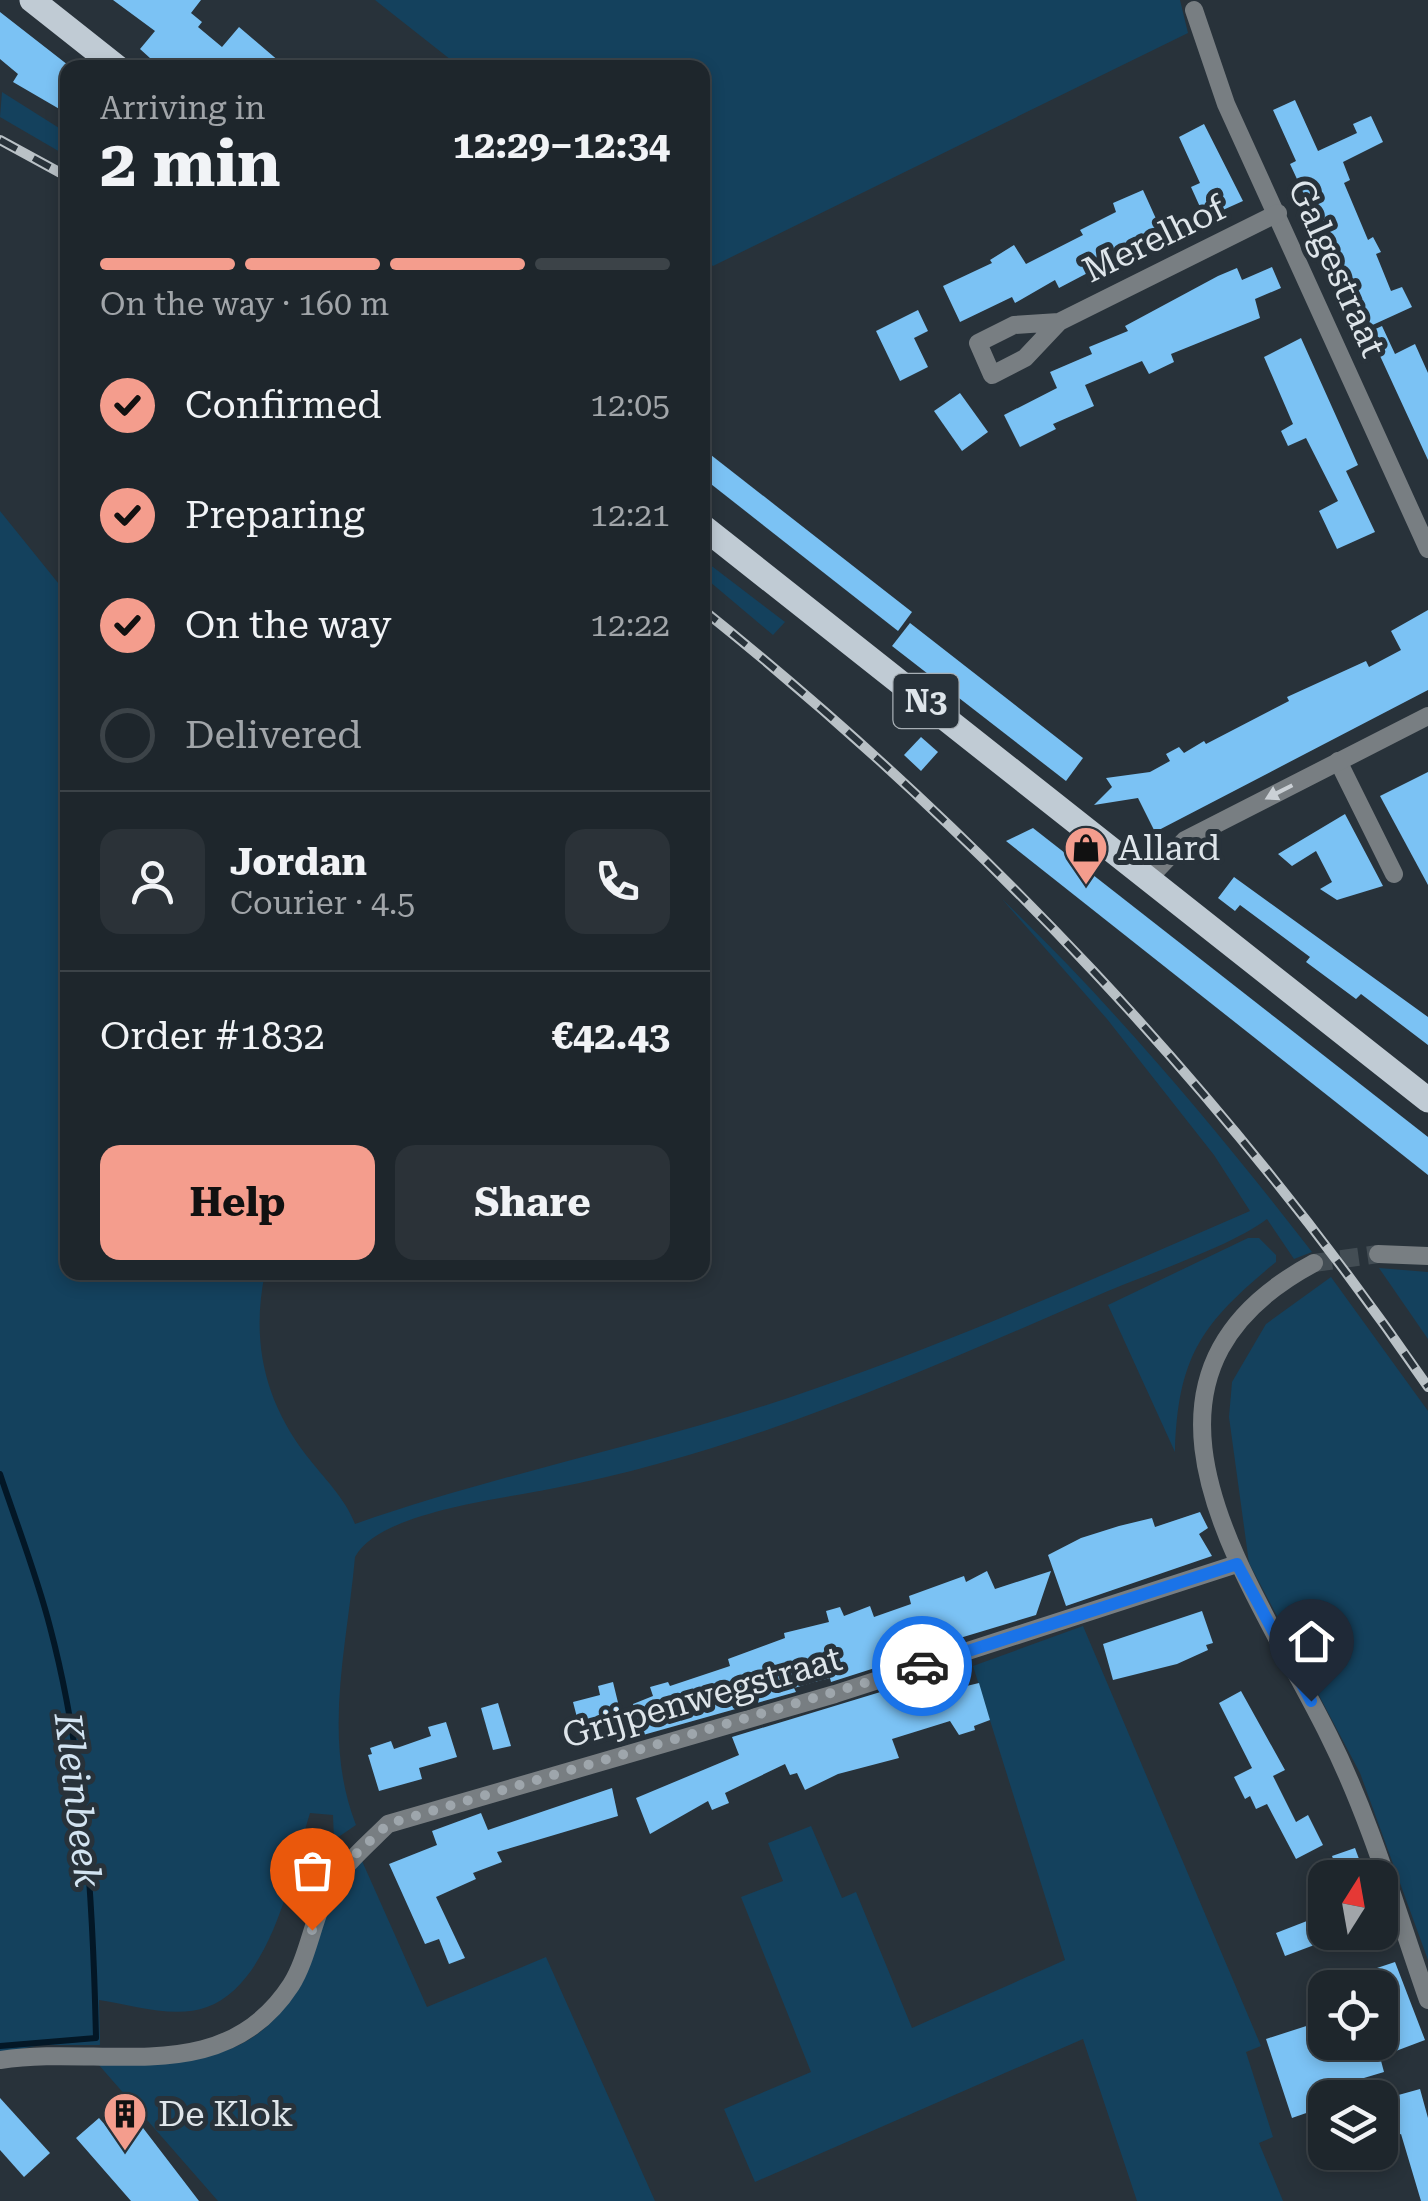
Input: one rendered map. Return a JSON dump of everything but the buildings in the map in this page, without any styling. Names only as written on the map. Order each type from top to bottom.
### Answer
[{"type":"main road","points":[[32,0],[108,60]]},
{"type":"main road","name":"N3","points":[[710,532],[1428,1100]]},
{"type":"street","name":"Galgestraat","points":[[1194,10],[1226,104],[1428,549]]},
{"type":"street","name":"Merelhof","points":[[1059,322],[1278,214]]},
{"type":"street","points":[[1148,879],[1185,840],[1428,716]]},
{"type":"street","points":[[1338,761],[1394,874]]},
{"type":"street","points":[[1378,1254],[1428,1256]]},
{"type":"street","points":[[1314,1263],[1248,1310],[1223,1336],[1201,1404],[1202,1432],[1237,1564],[1354,1790],[1428,2000]]},
{"type":"street","name":"Grijpenwegstraat","points":[[0,2060],[110,2054],[172,2056],[217,2048],[242,2035],[292,1984],[322,1902],[341,1868],[388,1824],[835,1694],[1237,1564]]},
{"type":"shaded area","points":[[375,0],[1180,0],[1188,33],[713,266],[710,60],[451,60]]},
{"type":"shaded area","points":[[2,92],[60,129],[60,152],[0,117]]},
{"type":"shaded area","points":[[0,511],[60,585],[60,1280],[264,1280],[261,1346],[271,1391],[292,1434],[340,1497],[355,1524],[814,1389],[979,1327],[1250,1211],[1214,1155],[1107,1019],[1002,899],[1163,1070],[1312,1252],[1294,1259],[1267,1219],[1187,1260],[900,1380],[762,1432],[622,1473],[444,1510],[389,1529],[368,1542],[355,1557],[343,1659],[340,1759],[356,1825],[334,1840],[333,1815],[310,1813],[276,1923],[248,1975],[229,1994],[195,2010],[153,2010],[99,2000],[100,2045],[40,2045],[0,2053]]},
{"type":"shaded area","points":[[710,565],[785,622],[773,635],[710,582]]},
{"type":"shaded area","points":[[1248,1238],[1259,1238],[1276,1255],[1276,1262],[1229,1304],[1199,1344],[1182,1390],[1175,1452],[1108,1305]]},
{"type":"shaded area","points":[[1379,1268],[1428,1272],[1428,1339]]},
{"type":"shaded area","points":[[1331,1277],[1428,1411],[1428,1960],[1398,1878],[1398,1860],[1392,1860],[1360,1773],[1249,1563],[1229,1417],[1232,1382],[1266,1324]]},
{"type":"shaded area","points":[[1083,1626],[1261,2046],[1246,2052],[1273,2137],[1259,2143],[1283,2201],[1137,2201],[1083,2039],[755,2182],[724,2109],[811,2072],[741,1897],[783,1881],[768,1843],[811,1826],[842,1898],[856,1892],[912,2028],[1065,1960],[973,1666]]},
{"type":"shaded area","points":[[362,1861],[427,2007],[546,1957],[655,2201],[218,2201],[98,2064],[193,2059],[246,2041],[269,2025],[288,2001],[334,1898]]},
{"type":"waterway","name":"Kleinbeek","points":[[0,1474],[45,1608],[72,1728],[85,1831],[96,2038],[0,2046]]},
{"type":"tunnel","points":[[1314,1263],[1378,1254]]},
{"type":"railway","points":[[0,140],[60,173]]},
{"type":"railway","points":[[710,616],[904,783],[1094,972],[1269,1173],[1428,1387]]},
{"type":"way so far","points":[[312,1930],[341,1868],[388,1824],[922,1666]]},
{"type":"place","name":"Allard","points":[[1086,886]]},
{"type":"place","name":"De Klok","points":[[125,2152]]},
{"type":"route","points":[[922,1666],[1237,1564],[1311,1701]]}]
